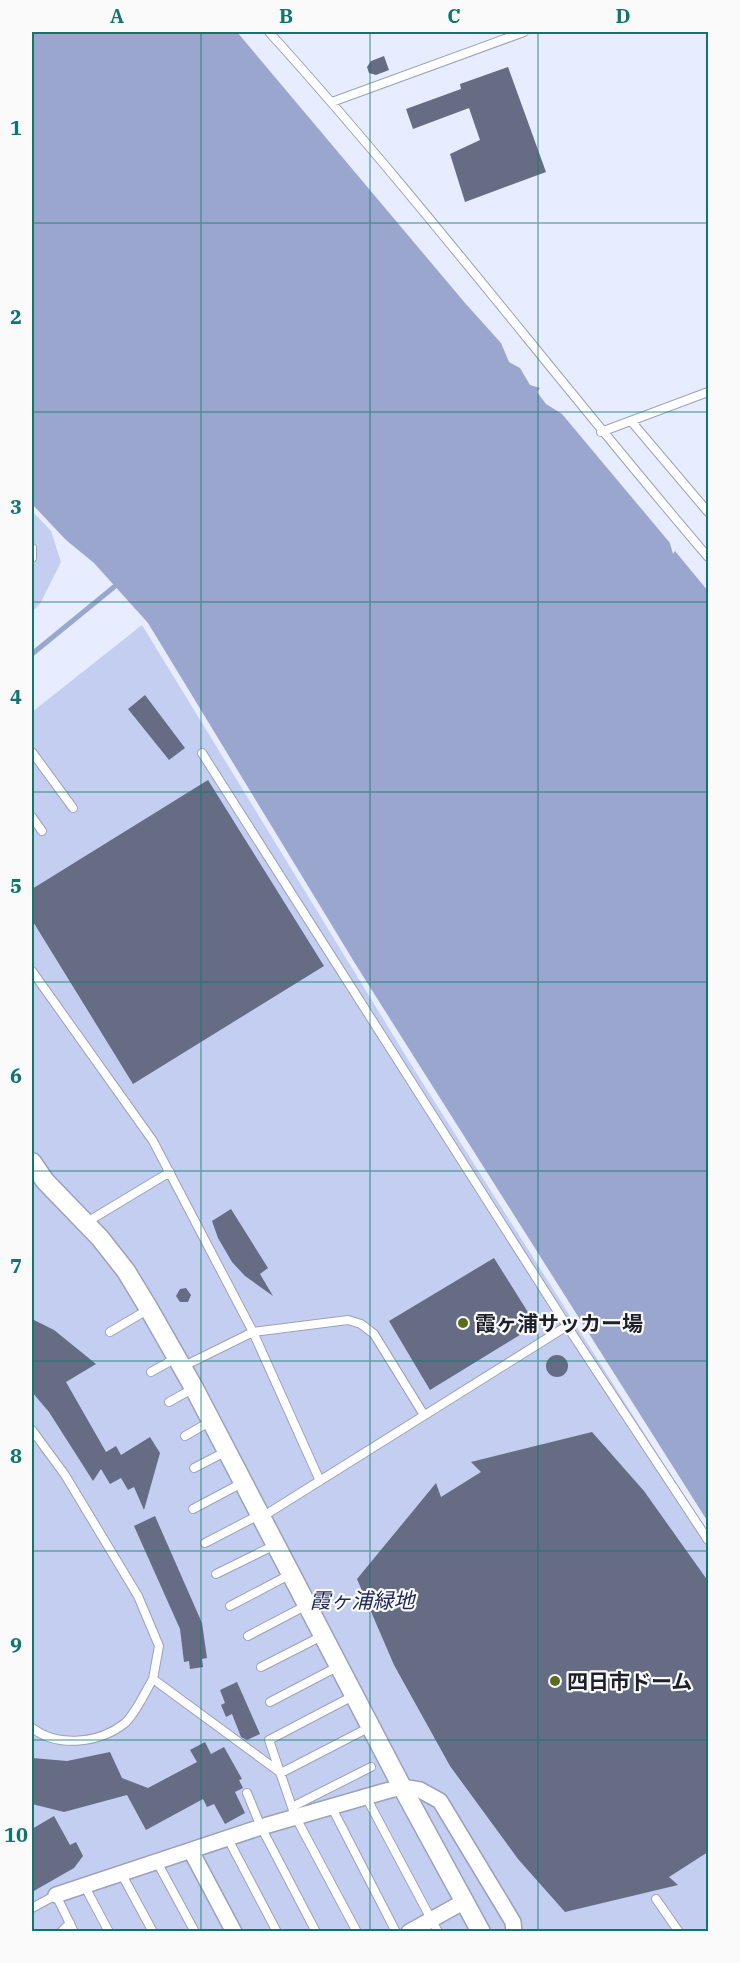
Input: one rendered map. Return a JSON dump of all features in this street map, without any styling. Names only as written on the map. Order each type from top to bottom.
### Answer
[{"type":"street","points":[[32,1162],[45,1181],[86,1223],[126,1270],[180,1362],[308,1604],[353,1696],[481,1932]]},
{"type":"street","points":[[56,1896],[228,1839],[294,1812],[331,1806],[402,1788],[420,1790],[440,1801],[513,1922],[514,1932]]},
{"type":"street","points":[[192,1851],[234,1932]]},
{"type":"street","points":[[409,1932],[435,1925],[465,1902]]},
{"type":"lane","points":[[269,32],[332,102],[601,432],[708,557]]},
{"type":"lane","points":[[332,102],[524,32]]},
{"type":"lane","points":[[601,432],[708,392]]},
{"type":"lane","points":[[631,421],[708,512]]},
{"type":"lane","points":[[32,548],[32,558]]},
{"type":"lane","points":[[32,752],[73,808]]},
{"type":"lane","points":[[201,753],[567,1326],[708,1540]]},
{"type":"lane","points":[[32,817],[42,831]]},
{"type":"lane","points":[[32,971],[153,1141],[253,1332],[321,1481]]},
{"type":"lane","points":[[86,1223],[170,1172]]},
{"type":"lane","points":[[110,1332],[149,1309]]},
{"type":"lane","points":[[151,1372],[253,1332],[348,1320],[361,1324],[374,1334],[424,1416]]},
{"type":"lane","points":[[205,1543],[321,1481],[567,1326]]},
{"type":"lane","points":[[169,1402],[194,1388]]},
{"type":"lane","points":[[184,1436],[211,1421]]},
{"type":"lane","points":[[32,1430],[65,1475],[138,1596],[159,1646],[153,1679],[126,1722],[95,1738],[62,1741],[32,1728]]},
{"type":"lane","points":[[194,1468],[226,1451]]},
{"type":"lane","points":[[193,1509],[243,1482]]},
{"type":"lane","points":[[216,1574],[276,1544]]},
{"type":"lane","points":[[230,1606],[292,1574]]},
{"type":"lane","points":[[248,1636],[308,1604]]},
{"type":"lane","points":[[261,1667],[324,1635]]},
{"type":"lane","points":[[270,1702],[339,1666]]},
{"type":"lane","points":[[153,1679],[281,1773]]},
{"type":"lane","points":[[353,1696],[269,1740],[294,1812],[357,1932]]},
{"type":"lane","points":[[281,1773],[370,1727]]},
{"type":"lane","points":[[294,1812],[371,1767]]},
{"type":"lane","points":[[247,1793],[261,1827],[316,1932]]},
{"type":"lane","points":[[366,1797],[435,1925]]},
{"type":"lane","points":[[331,1806],[396,1932]]},
{"type":"lane","points":[[228,1839],[277,1932]]},
{"type":"lane","points":[[157,1862],[195,1932]]},
{"type":"lane","points":[[121,1873],[153,1932]]},
{"type":"lane","points":[[84,1885],[109,1932]]},
{"type":"lane","points":[[32,1908],[56,1896],[74,1932]]},
{"type":"lane","points":[[656,1899],[679,1932]]},
{"type":"lane","points":[[61,1932],[70,1923]]},
{"type":"green space","points":[[32,511],[51,531],[61,562],[40,604],[32,612]]},
{"type":"green space","name":"霞ヶ浦緑地","points":[[142,625],[412,1066],[708,1534],[708,1931],[32,1932],[32,712]]},
{"type":"shaded area","points":[[32,32],[237,32],[501,343],[509,362],[520,368],[530,385],[540,388],[537,392],[546,404],[562,414],[670,543],[673,554],[675,551],[708,591],[708,1522],[356,965],[148,623],[94,563],[66,540],[32,504]]},
{"type":"building","points":[[384,56],[389,70],[376,75],[369,73],[367,67],[371,61]]},
{"type":"building","points":[[508,67],[546,172],[465,202],[450,154],[480,140],[469,108],[413,129],[406,109],[461,89],[460,84]]},
{"type":"building","points":[[145,695],[185,748],[169,760],[128,709]]},
{"type":"building","points":[[208,780],[324,966],[133,1084],[32,920],[32,889]]},
{"type":"building","points":[[231,1209],[268,1268],[260,1274],[273,1296],[245,1276],[232,1262],[218,1238],[212,1221]]},
{"type":"building","name":"霞ヶ浦サッカー場","points":[[494,1258],[536,1325],[430,1390],[389,1321]]},
{"type":"building","points":[[186,1288],[191,1295],[188,1302],[180,1302],[176,1296],[180,1289]]},
{"type":"building","points":[[32,1319],[54,1330],[96,1364],[66,1382],[106,1452],[116,1446],[121,1455],[150,1437],[160,1453],[144,1510],[134,1487],[128,1490],[121,1478],[110,1484],[101,1469],[93,1481],[49,1412],[32,1392]]},
{"type":"building","points":[[557,1355],[567,1362],[568,1366],[561,1376],[557,1377],[547,1370],[546,1366],[553,1356]]},
{"type":"building","name":"四日市ドーム","points":[[592,1432],[644,1491],[708,1581],[708,1852],[669,1877],[678,1885],[565,1912],[518,1859],[450,1766],[394,1665],[357,1579],[436,1483],[441,1497],[481,1472],[471,1462]]},
{"type":"building","points":[[155,1516],[202,1623],[207,1658],[202,1659],[203,1667],[190,1669],[189,1661],[184,1662],[180,1629],[134,1526]]},
{"type":"building","points":[[237,1682],[260,1734],[247,1740],[241,1737],[232,1714],[226,1717],[221,1705],[225,1703],[220,1690]]},
{"type":"building","points":[[205,1742],[211,1754],[224,1747],[242,1779],[239,1780],[243,1788],[235,1792],[245,1813],[225,1824],[214,1804],[207,1807],[203,1799],[146,1830],[127,1795],[64,1812],[32,1804],[32,1758],[67,1761],[110,1752],[122,1778],[148,1788],[197,1762],[190,1750]]},
{"type":"building","points":[[54,1816],[70,1845],[76,1842],[83,1856],[74,1868],[32,1892],[32,1829]]},
{"type":"waterway","points":[[32,654],[114,587]]},
{"type":"place","name":"霞ヶ浦サッカー場","points":[[463,1323]]},
{"type":"place","name":"四日市ドーム","points":[[555,1681]]}]
